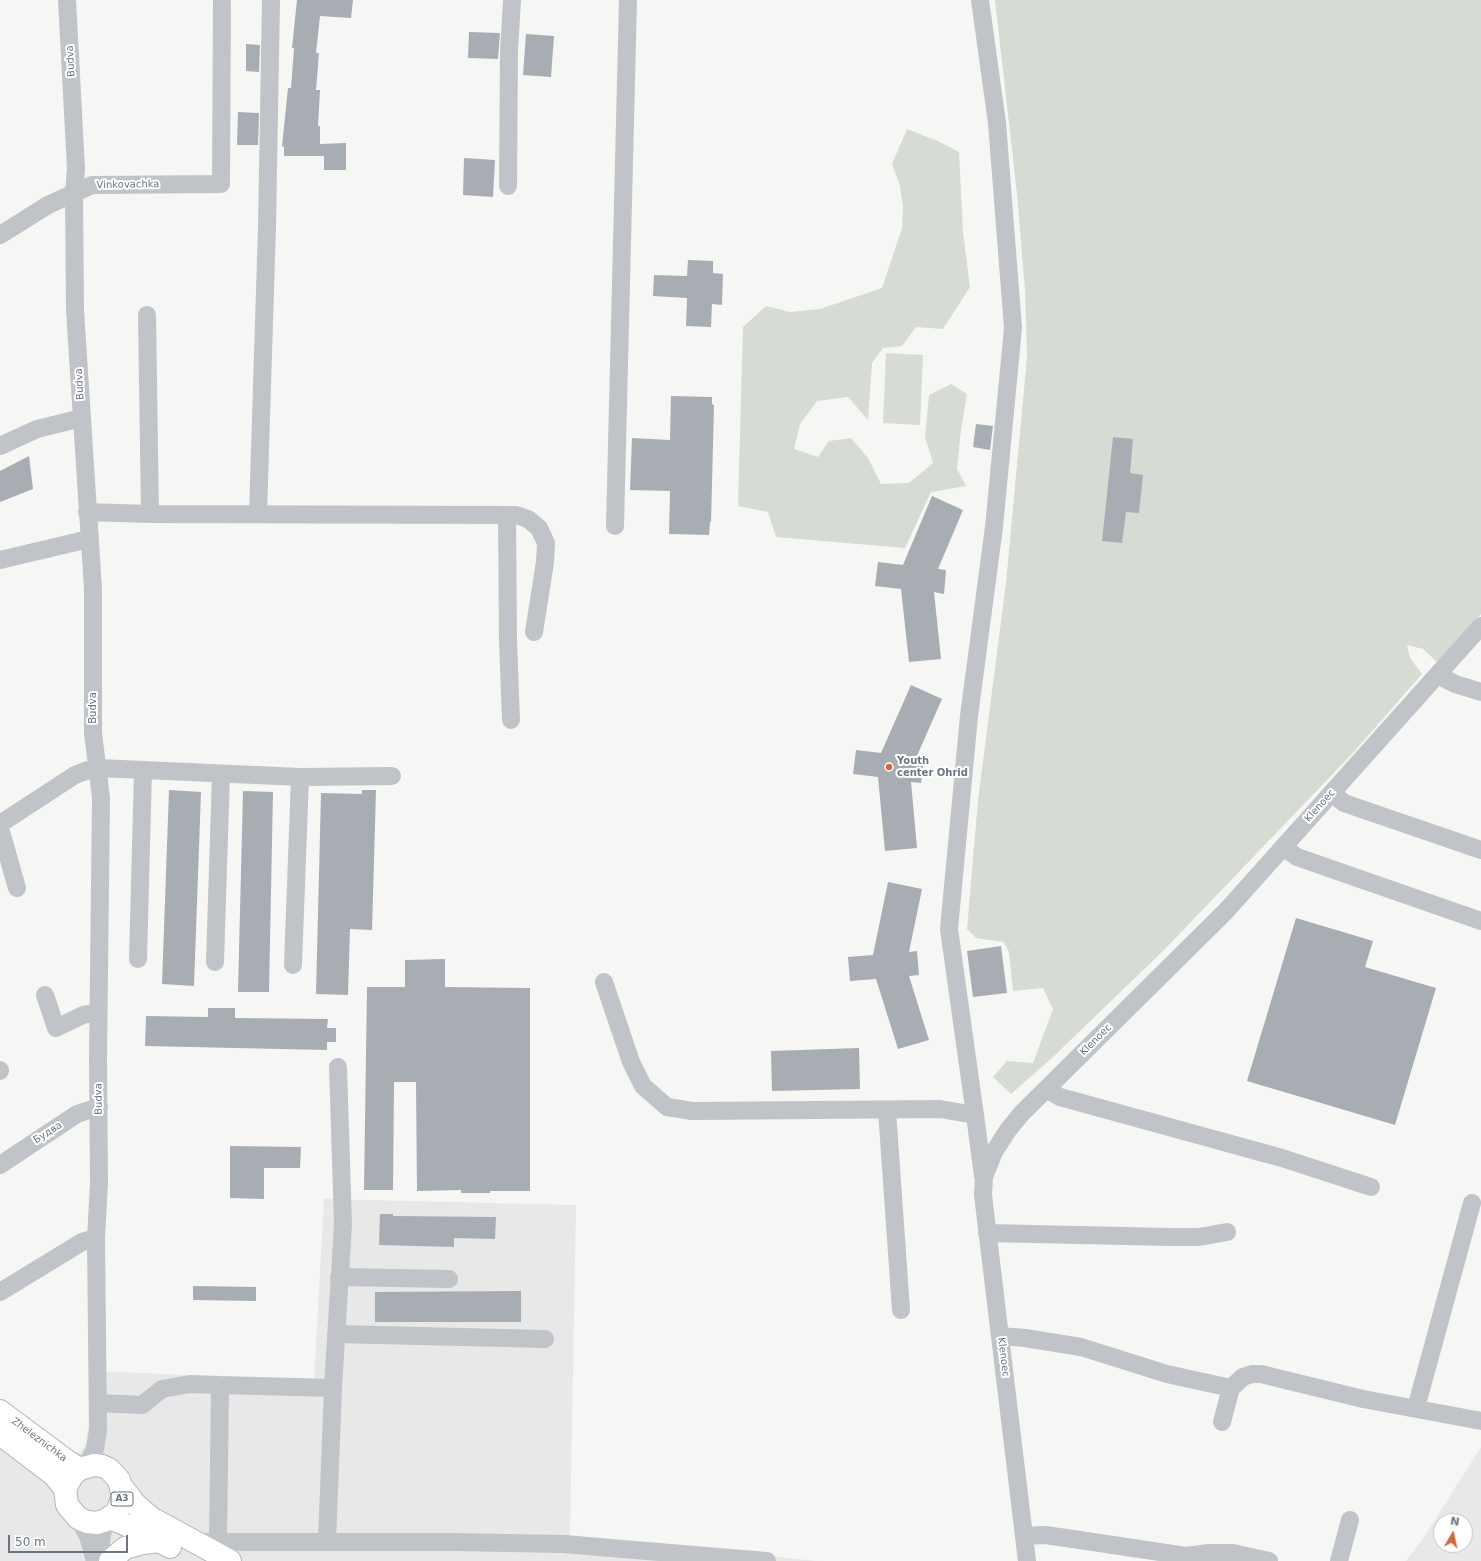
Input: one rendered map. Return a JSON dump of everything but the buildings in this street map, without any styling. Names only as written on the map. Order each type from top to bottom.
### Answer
[{"type":"main road","name":"Zheleznichka","points":[[0,1411],[67,1461],[83,1467],[102,1466],[119,1480],[135,1504],[193,1551]]},
{"type":"main road","name":"Zheleznichka","points":[[0,1434],[54,1474],[65,1489],[67,1505],[78,1518],[87,1522],[97,1523],[108,1519],[145,1533],[160,1542],[230,1561]]},
{"type":"main road","name":"Zheleznichka","points":[[65,1489],[73,1474],[83,1467]]},
{"type":"main road","name":"A3","points":[[108,1519],[117,1512],[121,1504],[119,1480]]},
{"type":"main road","points":[[110,1561],[125,1548],[143,1543],[160,1542]]},
{"type":"street","name":"Budva","points":[[68,0],[76,168],[74,192],[75,310],[93,589],[94,733],[101,798],[98,1012],[99,1183],[96,1238],[98,1430]]},
{"type":"street","name":"Vinkovachka","points":[[0,235],[22,220],[74,192],[92,185],[221,184],[222,0]]},
{"type":"street","points":[[258,514],[268,227],[271,0]]},
{"type":"street","points":[[508,186],[509,51],[512,0]]},
{"type":"street","points":[[615,526],[628,0]]},
{"type":"street","points":[[980,0],[997,123],[1013,328],[994,527],[969,716],[949,929],[984,1177]]},
{"type":"street","points":[[146,315],[150,514]]},
{"type":"street","points":[[0,446],[37,429],[82,418]]},
{"type":"street","points":[[87,512],[150,514],[511,515],[528,519],[539,528],[546,543],[545,562],[534,632]]},
{"type":"street","points":[[511,515],[508,640],[511,720]]},
{"type":"street","points":[[0,560],[89,539]]},
{"type":"street","name":"Klenoec","points":[[1027,1561],[983,1195],[984,1177],[994,1152],[1022,1112],[1226,911],[1480,629]]},
{"type":"street","points":[[1438,674],[1454,684],[1481,692]]},
{"type":"street","points":[[0,824],[75,775],[98,768],[300,777],[392,776]]},
{"type":"street","points":[[138,959],[143,771]]},
{"type":"street","points":[[215,962],[221,774]]},
{"type":"street","points":[[293,965],[300,777]]},
{"type":"street","points":[[1332,793],[1344,803],[1481,850]]},
{"type":"street","points":[[0,828],[17,888]]},
{"type":"street","points":[[1283,847],[1297,857],[1481,921]]},
{"type":"street","points":[[604,982],[631,1062],[643,1086],[667,1108],[692,1111],[940,1109],[975,1114]]},
{"type":"street","points":[[45,995],[56,1028],[83,1015],[98,1012]]},
{"type":"street","points":[[327,1541],[333,1388],[343,1224],[338,1067]]},
{"type":"street","points":[[1046,1089],[1060,1097],[1282,1158],[1371,1186]]},
{"type":"street","name":"Будва","points":[[0,1165],[77,1114],[99,1107]]},
{"type":"street","points":[[887,1110],[900,1310]]},
{"type":"street","points":[[1416,1408],[1472,1203]]},
{"type":"street","points":[[987,1233],[1199,1237],[1228,1232]]},
{"type":"street","points":[[0,1292],[82,1242],[96,1238]]},
{"type":"street","points":[[339,1278],[449,1279]]},
{"type":"street","points":[[336,1334],[545,1339]]},
{"type":"street","points":[[1000,1336],[1025,1338],[1082,1347],[1167,1374],[1231,1388]]},
{"type":"street","points":[[1222,1422],[1231,1388],[1243,1377],[1261,1374],[1363,1399],[1481,1421]]},
{"type":"street","points":[[98,1403],[142,1405],[162,1389],[190,1384],[333,1388]]},
{"type":"street","points":[[218,1541],[220,1385]]},
{"type":"street","points":[[83,1467],[95,1449],[98,1430]]},
{"type":"street","points":[[98,1430],[103,1449],[119,1480]]},
{"type":"street","points":[[78,1518],[88,1536],[95,1561]]},
{"type":"street","points":[[99,1561],[102,1535],[108,1519]]},
{"type":"street","points":[[1339,1561],[1350,1520]]},
{"type":"street","points":[[1025,1536],[1045,1535],[1073,1538],[1186,1556],[1209,1553],[1233,1553],[1269,1561]]},
{"type":"street","points":[[193,1551],[218,1541],[563,1544],[620,1555],[766,1561]]},
{"type":"shaded area","points":[[995,0],[1481,0],[1481,614],[1437,662],[1423,649],[1407,645],[1410,658],[1422,674],[1352,754],[1164,950],[1053,1057],[1011,1094],[993,1077],[1007,1061],[1033,1063],[1053,1009],[1043,988],[1013,991],[1009,952],[1004,942],[976,938],[967,929],[978,800],[1006,583],[1027,357],[1025,290],[1017,194]]},
{"type":"shaded area","points":[[907,129],[940,142],[959,152],[963,232],[970,287],[943,329],[916,327],[902,346],[883,348],[872,363],[868,420],[848,397],[817,401],[800,424],[794,449],[818,457],[829,441],[851,438],[868,458],[881,484],[909,483],[933,463],[925,437],[929,395],[951,384],[967,394],[957,469],[966,486],[931,492],[905,548],[776,537],[768,512],[738,506],[743,327],[766,306],[790,312],[820,309],[882,288],[902,228],[903,206],[900,186],[892,164]]},
{"type":"shaded area","points":[[886,353],[923,355],[920,425],[883,423]]},
{"type":"shaded area","points":[[324,1199],[576,1205],[570,1535],[817,1561],[0,1561],[0,1436],[52,1482],[85,1446],[98,1371],[314,1381]]},
{"type":"shaded area","points":[[1481,1447],[1481,1561],[1406,1561],[1433,1523],[1433,1553],[1473,1553],[1473,1513],[1439,1513]]},
{"type":"place","name":"Youth center Ohrid","points":[[889,767]]}]
